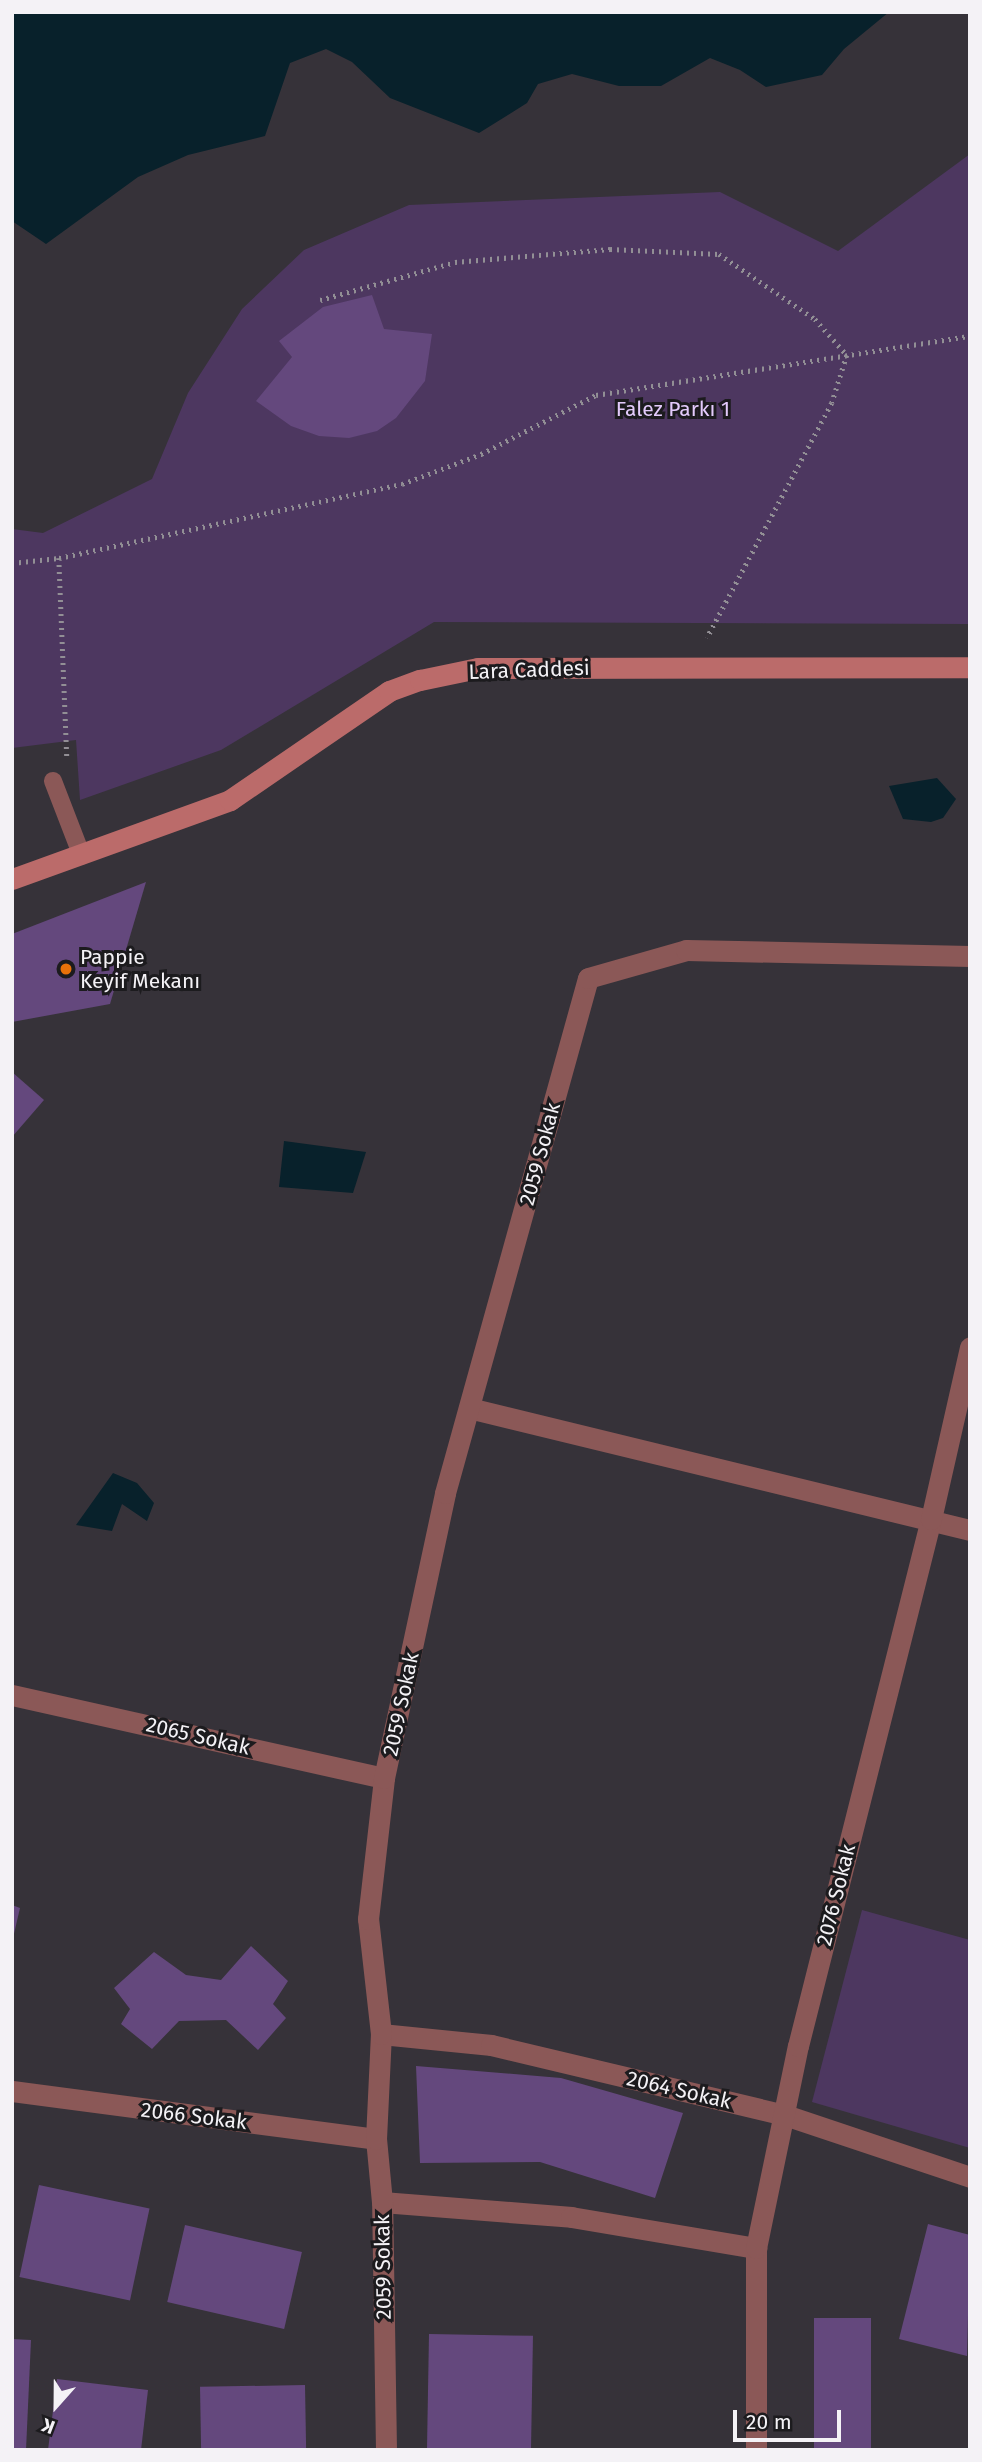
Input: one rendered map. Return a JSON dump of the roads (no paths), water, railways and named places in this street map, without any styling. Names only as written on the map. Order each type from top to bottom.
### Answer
[{"type":"street","name":"Lara Caddesi","points":[[12,879],[82,856],[230,800],[389,691],[420,680],[478,668],[970,667]]},
{"type":"street","name":"2059 Sokak","points":[[386,2450],[382,2202],[376,2139],[381,2034],[368,1919],[384,1778],[444,1493],[588,978],[686,950],[970,956]]},
{"type":"street","name":"2076 Sokak","points":[[756,2450],[756,2248],[798,2046],[931,1519],[970,1347]]},
{"type":"street","points":[[469,1408],[970,1530]]},
{"type":"street","name":"2065 Sokak","points":[[12,1695],[384,1778]]},
{"type":"street","name":"2064 Sokak","points":[[381,2034],[491,2045],[785,2115],[970,2177]]},
{"type":"street","name":"2066 Sokak","points":[[12,2091],[376,2139]]},
{"type":"street","points":[[382,2202],[571,2217],[756,2248]]},
{"type":"lane","points":[[53,780],[82,856]]},
{"type":"water","points":[[12,12],[889,12],[844,49],[822,75],[766,87],[740,70],[710,58],[661,86],[619,86],[572,74],[538,84],[527,103],[479,133],[390,98],[352,62],[326,49],[290,63],[265,136],[188,155],[138,177],[46,244],[12,221]]},
{"type":"water","points":[[937,778],[956,799],[943,818],[931,822],[903,819],[889,786]]},
{"type":"water","points":[[284,1141],[366,1152],[353,1193],[279,1187]]},
{"type":"water","points":[[113,1473],[137,1483],[154,1503],[147,1521],[122,1504],[112,1531],[76,1525]]},
{"type":"place","name":"Pappie Keyif Mekanı","points":[[66,969]]},
{"type":"park label","name":"Falez Parkı 1","points":[[673,409]]}]
